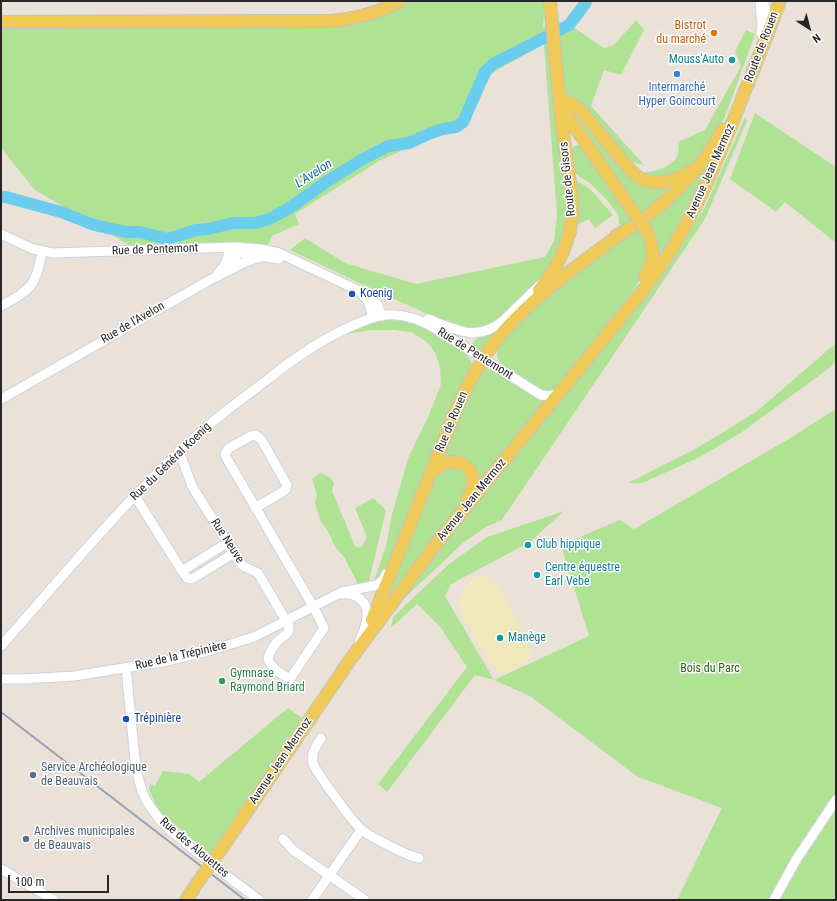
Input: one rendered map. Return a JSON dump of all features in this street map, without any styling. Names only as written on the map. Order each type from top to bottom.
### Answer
[{"type":"main road","points":[[1,22],[330,22],[366,16],[385,9],[400,1]]},
{"type":"main road","name":"Route de Gisors","points":[[498,339],[514,317],[551,274],[566,245],[572,220],[572,197],[565,150],[563,115],[550,1]]},
{"type":"main road","name":"Route de Rouen","points":[[765,32],[768,16],[774,1]]},
{"type":"main road","name":"Route de Rouen","points":[[741,92],[765,32],[780,1]]},
{"type":"main road","points":[[551,274],[580,259],[622,233],[674,193],[703,162],[719,137],[741,92]]},
{"type":"main road","name":"Avenue Jean Mermoz","points":[[186,900],[350,660],[453,522],[563,389],[653,276],[688,221],[716,165],[741,92]]},
{"type":"main road","points":[[560,97],[581,111],[630,170],[648,181],[664,182],[684,176],[701,161],[719,137]]},
{"type":"main road","points":[[581,111],[572,110],[563,115],[587,144],[643,225],[652,244],[652,263],[645,278],[610,329]]},
{"type":"main road","points":[[565,150],[568,145],[574,142],[587,144]]},
{"type":"main road","name":"Rue de Rouen","points":[[350,660],[377,609],[460,401],[483,359],[498,339],[544,293],[622,233]]},
{"type":"main road","points":[[430,475],[440,466],[451,462],[463,464],[471,473],[474,483],[472,490],[453,522]]},
{"type":"street","points":[[759,1],[762,24],[765,32]]},
{"type":"street","points":[[763,1],[768,16]]},
{"type":"street","name":"Rue de Pentemont","points":[[1,234],[42,254]]},
{"type":"street","name":"Rue de Pentemont","points":[[1,239],[13,247],[42,254],[231,251],[255,248],[275,252],[359,291],[367,299],[378,316],[401,315],[423,322],[543,396],[554,395],[563,389]]},
{"type":"street","points":[[231,251],[235,262],[231,269]]},
{"type":"street","points":[[208,281],[224,268],[231,251]]},
{"type":"street","name":"Rue de Pentemont","points":[[231,251],[269,257],[308,267]]},
{"type":"street","points":[[1,306],[23,294],[30,288],[35,279],[42,254]]},
{"type":"street","name":"Rue de l'Avelon","points":[[1,399],[208,281],[248,261],[269,257]]},
{"type":"street","points":[[470,351],[471,341],[474,336],[494,328],[551,274]]},
{"type":"street","points":[[401,315],[419,316],[464,332],[480,333]]},
{"type":"street","name":"Rue du Général Koenig","points":[[1,646],[135,496],[180,451],[210,424],[301,354],[333,335],[378,316]]},
{"type":"street","points":[[255,508],[284,491],[287,484],[260,439],[255,435],[229,448],[225,456],[255,508],[314,606],[324,630],[290,679],[276,670],[268,659],[279,640],[285,636],[289,630],[286,621]]},
{"type":"street","name":"Rue Neuve","points":[[180,451],[192,486],[242,565],[258,573],[286,621]]},
{"type":"street","points":[[135,496],[187,578],[192,579],[234,553]]},
{"type":"street","points":[[182,571],[228,542]]},
{"type":"street","name":"Rue de la Trépinière","points":[[1,679],[68,677],[126,668],[171,660],[238,642],[260,634],[337,594],[377,585],[383,580],[401,548]]},
{"type":"street","points":[[357,648],[367,619],[366,606],[371,586]]},
{"type":"street","points":[[337,594],[348,593],[362,600],[366,606]]},
{"type":"street","name":"Rue des Alouettes","points":[[126,668],[136,769],[142,791],[147,802],[160,820],[171,831],[212,865],[259,900]]},
{"type":"street","name":"Rue de la Trépinière","points":[[1,672],[15,679]]},
{"type":"street","points":[[321,738],[313,754],[315,768],[361,830],[409,856],[419,858]]},
{"type":"street","points":[[774,900],[787,873],[836,800]]},
{"type":"street","points":[[312,900],[361,830]]},
{"type":"street","points":[[283,839],[291,849],[365,900]]},
{"type":"street","points":[[1,868],[54,900]]},
{"type":"green space","points":[[385,1],[545,1],[543,27],[547,26],[568,209],[567,225],[552,267],[500,320],[489,325],[477,329],[468,329],[450,324],[290,250],[305,238],[345,263],[416,284],[545,257],[554,241],[557,215],[544,44],[492,73],[462,129],[434,136],[379,161],[295,214],[299,224],[272,236],[268,245],[129,245],[35,190],[1,148],[1,15],[361,14]]},
{"type":"green space","points":[[636,20],[644,30],[621,75],[604,70],[591,106],[645,166],[633,162],[627,157],[568,96],[565,89],[559,33],[573,27],[604,48],[614,45]]},
{"type":"green space","points":[[746,30],[755,34],[725,117],[707,147],[690,166],[679,174],[658,177],[643,173],[668,166],[676,159],[680,141],[705,130],[741,66],[735,51]]},
{"type":"green space","points":[[755,113],[836,167],[836,243],[785,202],[776,212],[730,179]]},
{"type":"green space","points":[[578,114],[622,165],[673,185],[667,193],[640,213],[572,117]]},
{"type":"green space","points":[[745,117],[747,121],[705,219],[502,520],[486,527],[463,543],[397,605],[398,599],[660,275],[704,209]]},
{"type":"green space","points":[[574,146],[583,146],[633,217],[624,226],[619,224],[618,214],[605,198],[591,184],[574,173],[570,150]]},
{"type":"green space","points":[[714,153],[691,204],[653,270],[645,221]]},
{"type":"green space","points":[[575,180],[590,189],[613,215],[595,228],[589,219],[574,226]]},
{"type":"green space","points":[[638,225],[649,245],[647,268],[635,288],[558,387],[547,392],[539,389],[507,370],[497,358],[499,343],[534,304]]},
{"type":"green space","points":[[394,319],[414,323],[432,331],[466,353],[473,367],[381,579],[374,581],[386,546],[392,514],[409,456],[429,415],[441,384],[440,368],[436,354],[427,342],[411,332],[370,330],[341,335],[366,325]]},
{"type":"green space","points":[[497,331],[481,355],[476,351],[472,344],[474,341],[483,335]]},
{"type":"green space","points":[[836,343],[836,361],[828,369],[742,432],[700,457],[642,483],[628,483],[697,448],[756,412]]},
{"type":"green space","points":[[485,364],[546,401],[477,486],[471,468],[439,462],[467,396]]},
{"type":"green space","name":"Bois du Parc","points":[[836,409],[836,900],[677,900],[722,808],[638,777],[530,696],[494,680],[589,636],[561,545],[620,520],[634,529],[787,440]]},
{"type":"green space","points":[[444,467],[463,469],[471,481],[464,499],[388,598],[387,595],[434,476]]},
{"type":"green space","points":[[320,473],[330,477],[334,483],[332,491],[355,546],[361,548],[367,537],[355,508],[373,498],[386,510],[369,581],[358,584],[344,557],[335,547],[329,533],[320,520],[315,503],[317,495],[312,479]]},
{"type":"green space","points":[[564,511],[530,542],[451,584],[445,596],[494,680],[475,675],[387,792],[378,784],[467,667],[441,628],[417,604],[391,628],[393,617],[449,564],[487,537]]},
{"type":"green space","points":[[288,708],[302,718],[210,854],[158,810],[149,789],[150,784],[155,786],[163,771],[189,774],[199,782]]},
{"type":"sand","name":"Manège","points":[[480,575],[492,577],[519,623],[532,652],[526,661],[519,666],[501,674],[485,657],[457,605],[465,588],[471,581]]},
{"type":"waterway","name":"L'Avelon","points":[[1,197],[6,197],[61,212],[94,225],[126,232],[140,232],[167,239],[196,230],[234,223],[255,223],[269,219],[288,209],[326,182],[363,159],[388,146],[409,143],[431,133],[456,127],[463,122],[485,72],[493,64],[569,25],[586,1]]},
{"type":"railway","points":[[1,712],[245,900]]},
{"type":"place","name":"Bistrot du marché","points":[[714,33]]},
{"type":"place","name":"Mouss'Auto","points":[[732,60]]},
{"type":"place","name":"Intermarché Hyper Goincourt","points":[[677,74]]},
{"type":"place","name":"Koenig","points":[[352,294]]},
{"type":"place","name":"Club hippique","points":[[528,545]]},
{"type":"place","name":"Centre équestre Earl Vebe","points":[[537,575]]},
{"type":"place","name":"Manège","points":[[500,638]]},
{"type":"place","name":"Gymnase Raymond Briard","points":[[222,681]]},
{"type":"place","name":"Trépinière","points":[[126,719]]},
{"type":"place","name":"Service Archéologique de Beauvais","points":[[33,775]]},
{"type":"place","name":"Archives municipales de Beauvais","points":[[26,839]]}]
